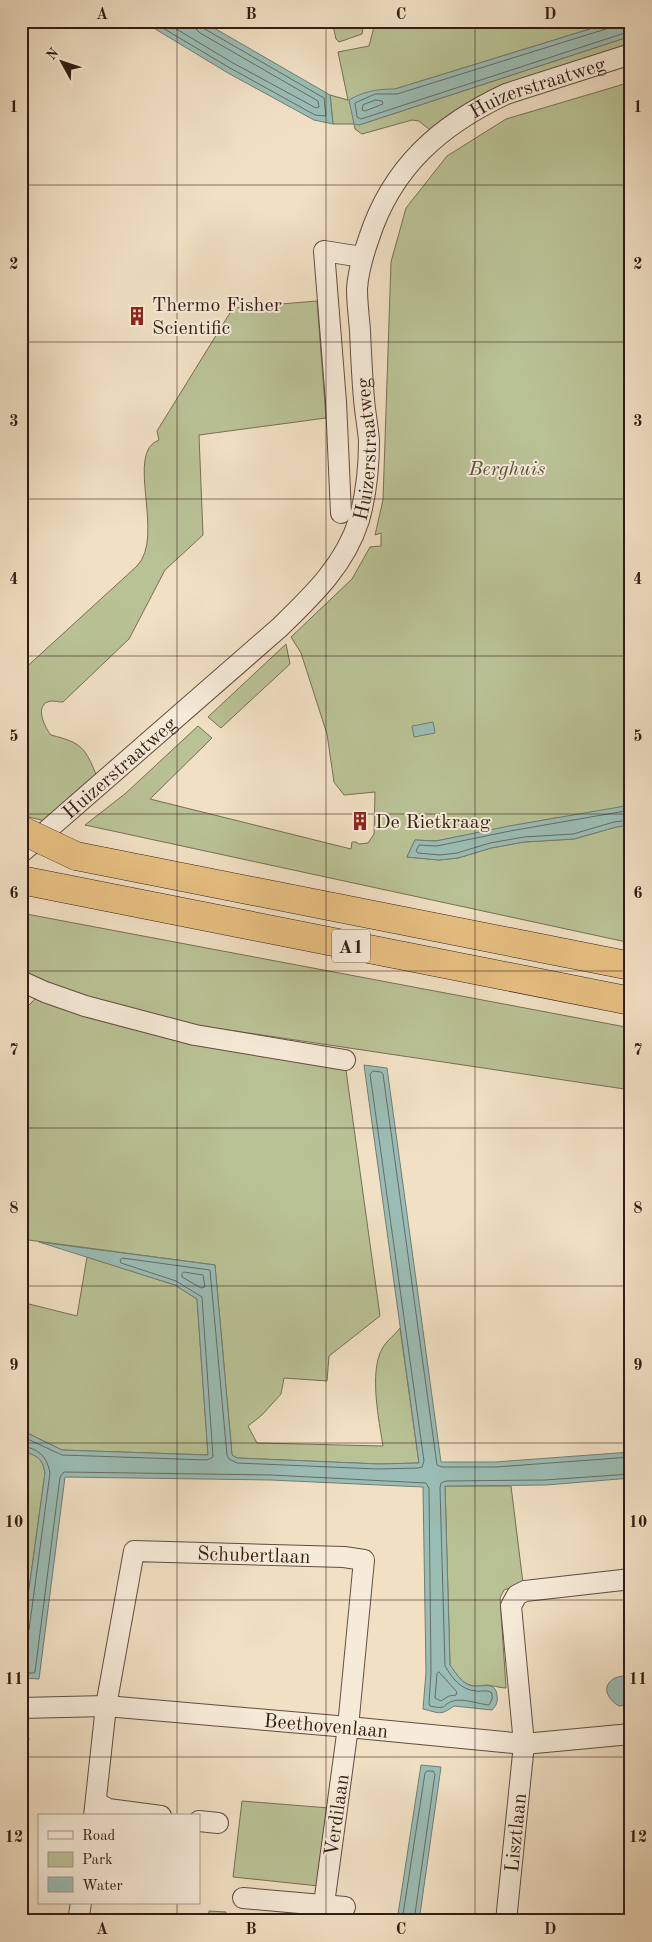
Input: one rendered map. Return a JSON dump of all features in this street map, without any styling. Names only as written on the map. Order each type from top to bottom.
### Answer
[{"type":"highway","name":"A1","points":[[21,830],[76,856]]},
{"type":"highway","name":"A1","points":[[21,845],[631,966]]},
{"type":"highway","name":"A1","points":[[29,883],[631,1001]]},
{"type":"street","name":"Huizerstraatweg","points":[[21,853],[279,628],[312,596],[330,575],[353,536],[363,504],[369,440],[364,399],[357,290],[362,257],[372,228],[400,174],[418,153],[442,132],[506,94],[631,54]]},
{"type":"street","name":"Huizerstraatweg","points":[[341,513],[336,402],[324,251],[362,257]]},
{"type":"street","points":[[336,402],[364,399]]},
{"type":"street","points":[[21,981],[45,992],[85,1006],[195,1035],[345,1060]]},
{"type":"street","name":"Schubertlaan","points":[[106,1706],[134,1551],[344,1557],[364,1560],[348,1726]]},
{"type":"street","name":"Lisztlaan","points":[[506,1921],[524,1744],[512,1606],[516,1595],[525,1591],[631,1579]]},
{"type":"street","points":[[106,1706],[95,1809],[146,1814]]},
{"type":"street","name":"Beethovenlaan","points":[[21,1708],[106,1706],[348,1726],[524,1744],[631,1734]]},
{"type":"street","name":"Verdilaan","points":[[324,1904],[348,1726]]},
{"type":"street","points":[[244,1898],[346,1907]]},
{"type":"street","points":[[78,1921],[81,1904]]},
{"type":"green space","points":[[332,21],[364,21],[362,34],[339,42],[336,39]]},
{"type":"green space","points":[[385,21],[616,21],[395,89],[359,125],[631,36],[631,43],[568,66],[476,104],[447,118],[430,130],[419,121],[412,120],[362,134],[355,129],[354,124],[333,124],[330,95],[348,100],[338,52],[369,46],[375,23]]},
{"type":"green space","name":"Berghuis","points":[[631,82],[631,816],[555,818],[436,841],[415,840],[407,857],[439,860],[458,858],[491,848],[524,842],[574,839],[616,827],[631,825],[631,943],[85,825],[126,793],[198,726],[212,738],[150,799],[351,849],[352,842],[359,844],[368,843],[374,834],[375,792],[344,795],[334,782],[327,734],[301,653],[291,637],[352,579],[370,547],[381,546],[381,533],[375,535],[383,500],[391,262],[406,208],[447,156],[506,119]]},
{"type":"green space","points":[[317,301],[326,418],[199,435],[203,535],[165,570],[129,639],[63,702],[51,701],[43,707],[42,716],[51,735],[70,741],[81,748],[89,759],[97,777],[49,822],[21,815],[21,672],[137,566],[145,552],[148,535],[144,477],[145,461],[149,448],[159,440],[157,431],[233,308]]},
{"type":"green space","points":[[286,644],[290,664],[221,728],[208,717]]},
{"type":"green space","points":[[21,913],[631,1028],[631,1090],[188,1024],[116,1009],[21,973]]},
{"type":"green space","points":[[38,996],[345,1063],[380,1316],[329,1356],[327,1381],[284,1378],[281,1394],[262,1415],[248,1426],[257,1443],[383,1446],[376,1397],[376,1370],[382,1349],[400,1328],[419,1463],[379,1464],[237,1458],[232,1455],[215,1265],[21,1239],[21,1013]]},
{"type":"green space","points":[[87,1257],[175,1285],[197,1299],[208,1455],[62,1450],[21,1430],[21,1302],[77,1316]]},
{"type":"green space","points":[[21,1450],[38,1457],[45,1473],[21,1647]]},
{"type":"green space","points":[[445,1486],[511,1486],[523,1583],[504,1590],[500,1598],[506,1688],[488,1685],[469,1685],[461,1680],[450,1665]]},
{"type":"green space","points":[[242,1801],[329,1808],[319,1886],[233,1877]]},
{"type":"green space","points":[[209,1911],[226,1912],[226,1921],[208,1921]]},
{"type":"green space","points":[[372,1915],[397,1918],[397,1921],[371,1921]]},
{"type":"water","points":[[142,21],[202,21],[330,95],[333,124],[314,120],[228,73]]},
{"type":"water","points":[[616,21],[631,21],[631,36],[359,125],[354,124],[349,100],[360,94],[377,90],[395,89]]},
{"type":"water","points":[[433,722],[435,733],[414,737],[412,726]]},
{"type":"water","points":[[631,805],[631,825],[616,827],[574,839],[524,842],[491,848],[458,858],[439,860],[407,857],[415,840],[436,841]]},
{"type":"water","points":[[364,1065],[387,1068],[441,1462],[495,1462],[631,1452],[631,1478],[546,1485],[445,1486],[450,1665],[466,1684],[491,1686],[494,1688],[497,1700],[492,1710],[454,1706],[440,1713],[423,1709],[426,1672],[423,1487],[271,1480],[65,1477],[39,1679],[21,1678],[21,1647],[45,1473],[38,1457],[21,1450],[21,1430],[62,1450],[208,1455],[197,1299],[175,1285],[39,1242],[215,1265],[232,1455],[237,1458],[379,1464],[419,1463]]},
{"type":"water","points":[[631,1675],[631,1704],[619,1706],[609,1697],[607,1693],[608,1685],[615,1678]]},
{"type":"water","points":[[21,1737],[29,1738],[21,1785]]},
{"type":"water","points":[[421,1765],[441,1767],[419,1921],[397,1921]]},
{"type":"place","name":"Thermo Fisher Scientific","points":[[137,316]]},
{"type":"place","name":"De Rietkraag","points":[[360,821]]}]
